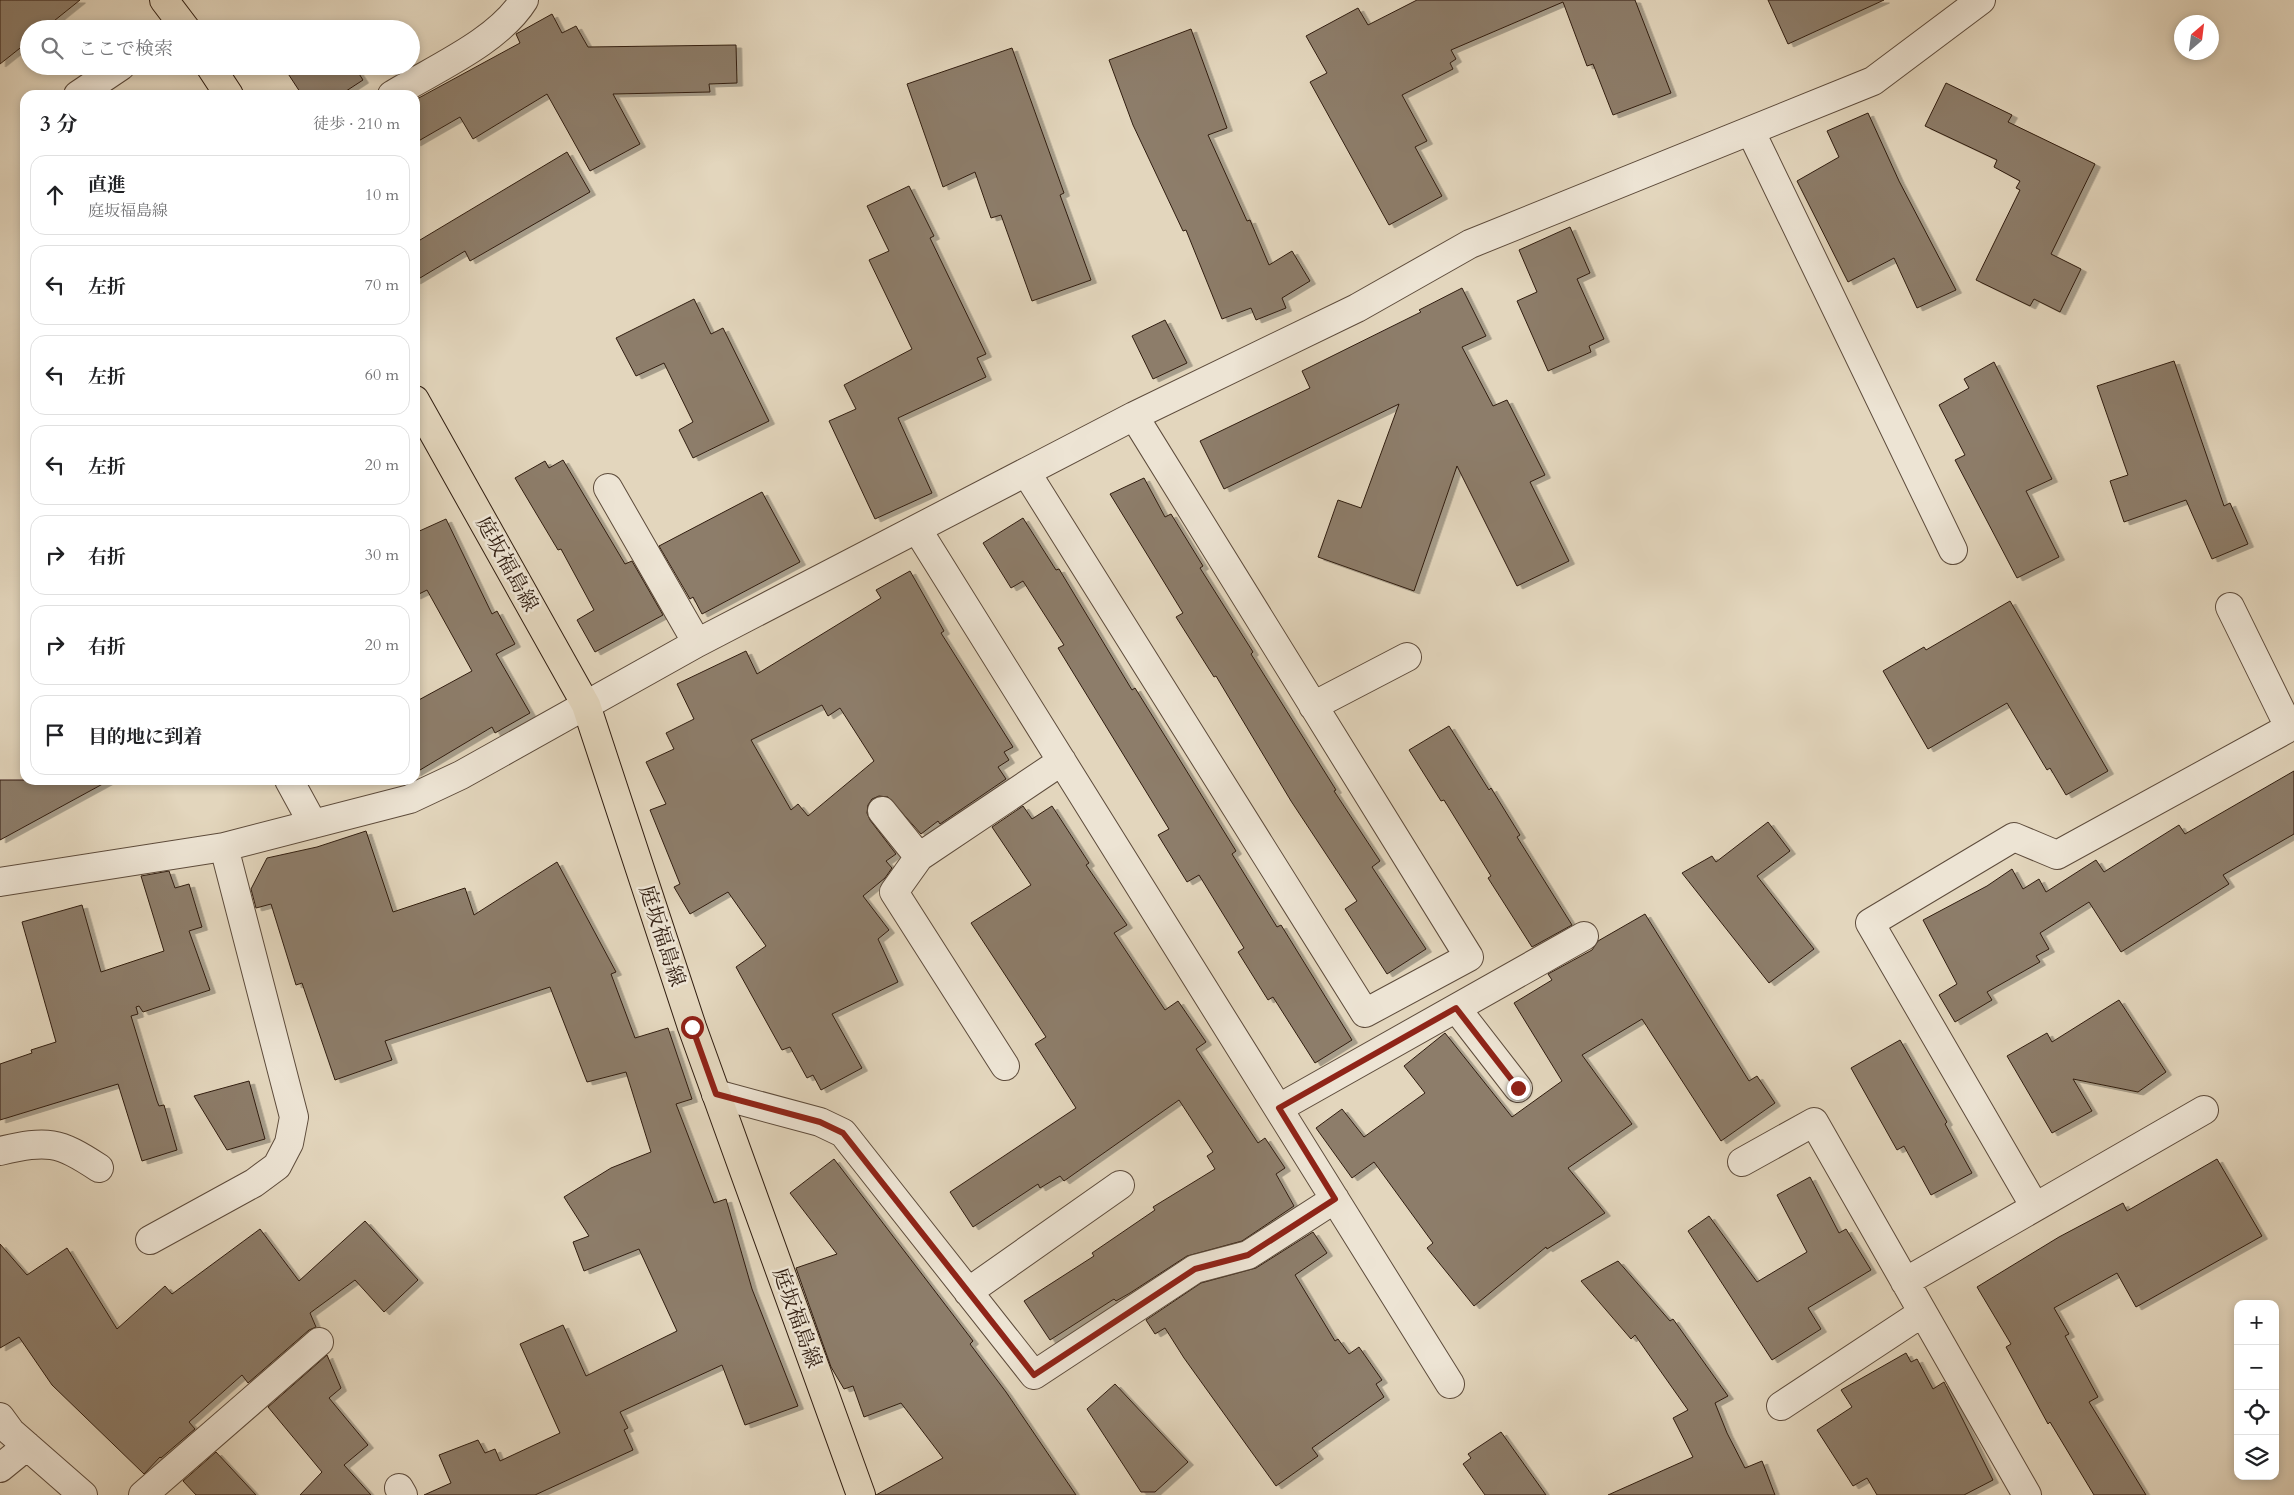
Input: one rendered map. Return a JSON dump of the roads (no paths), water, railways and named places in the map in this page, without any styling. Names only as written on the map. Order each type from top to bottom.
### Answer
[{"type":"main road","points":[[164,0],[177,20]]},
{"type":"main road","points":[[216,75],[226,90]]},
{"type":"main road","name":"庭坂福島線","points":[[420,409],[586,705],[692,1027],[861,1495]]},
{"type":"street","points":[[400,90],[497,32],[524,0]]},
{"type":"street","points":[[0,882],[224,847],[410,799],[461,775],[696,643],[1134,416],[1357,308],[1470,244],[1751,132],[1873,81],[1981,0]]},
{"type":"street","points":[[85,90],[108,75]]},
{"type":"street","points":[[1751,132],[1953,550]]},
{"type":"street","points":[[1026,472],[1365,1013],[1469,957],[1134,416]]},
{"type":"street","points":[[608,488],[696,643]]},
{"type":"street","points":[[917,529],[1450,1384]]},
{"type":"street","points":[[2035,1207],[1870,923],[2014,837],[2057,855],[2291,726],[2230,607]]},
{"type":"street","points":[[1313,706],[1407,657]]},
{"type":"street","points":[[1005,1066],[894,892],[919,858],[1062,762]]},
{"type":"street","points":[[292,785],[313,824]]},
{"type":"street","points":[[882,811],[919,858]]},
{"type":"street","points":[[150,1240],[254,1183],[278,1166],[289,1143],[294,1117],[224,847]]},
{"type":"street","points":[[1279,1108],[1584,936]]},
{"type":"street","points":[[1456,1008],[1518,1088]]},
{"type":"street","points":[[716,1094],[820,1122],[843,1133],[1034,1375],[1195,1269],[1248,1255],[1335,1199]]},
{"type":"street","points":[[1905,1282],[2204,1110]]},
{"type":"street","points":[[1742,1162],[1814,1122],[2027,1495]]},
{"type":"street","points":[[0,1151],[36,1143],[71,1149],[99,1168]]},
{"type":"street","points":[[968,1292],[1120,1185]]},
{"type":"street","points":[[1782,1406],[1922,1313]]},
{"type":"street","points":[[143,1495],[319,1342]]},
{"type":"street","points":[[0,1418],[11,1432],[83,1495]]},
{"type":"street","points":[[0,1468],[28,1446]]}]
